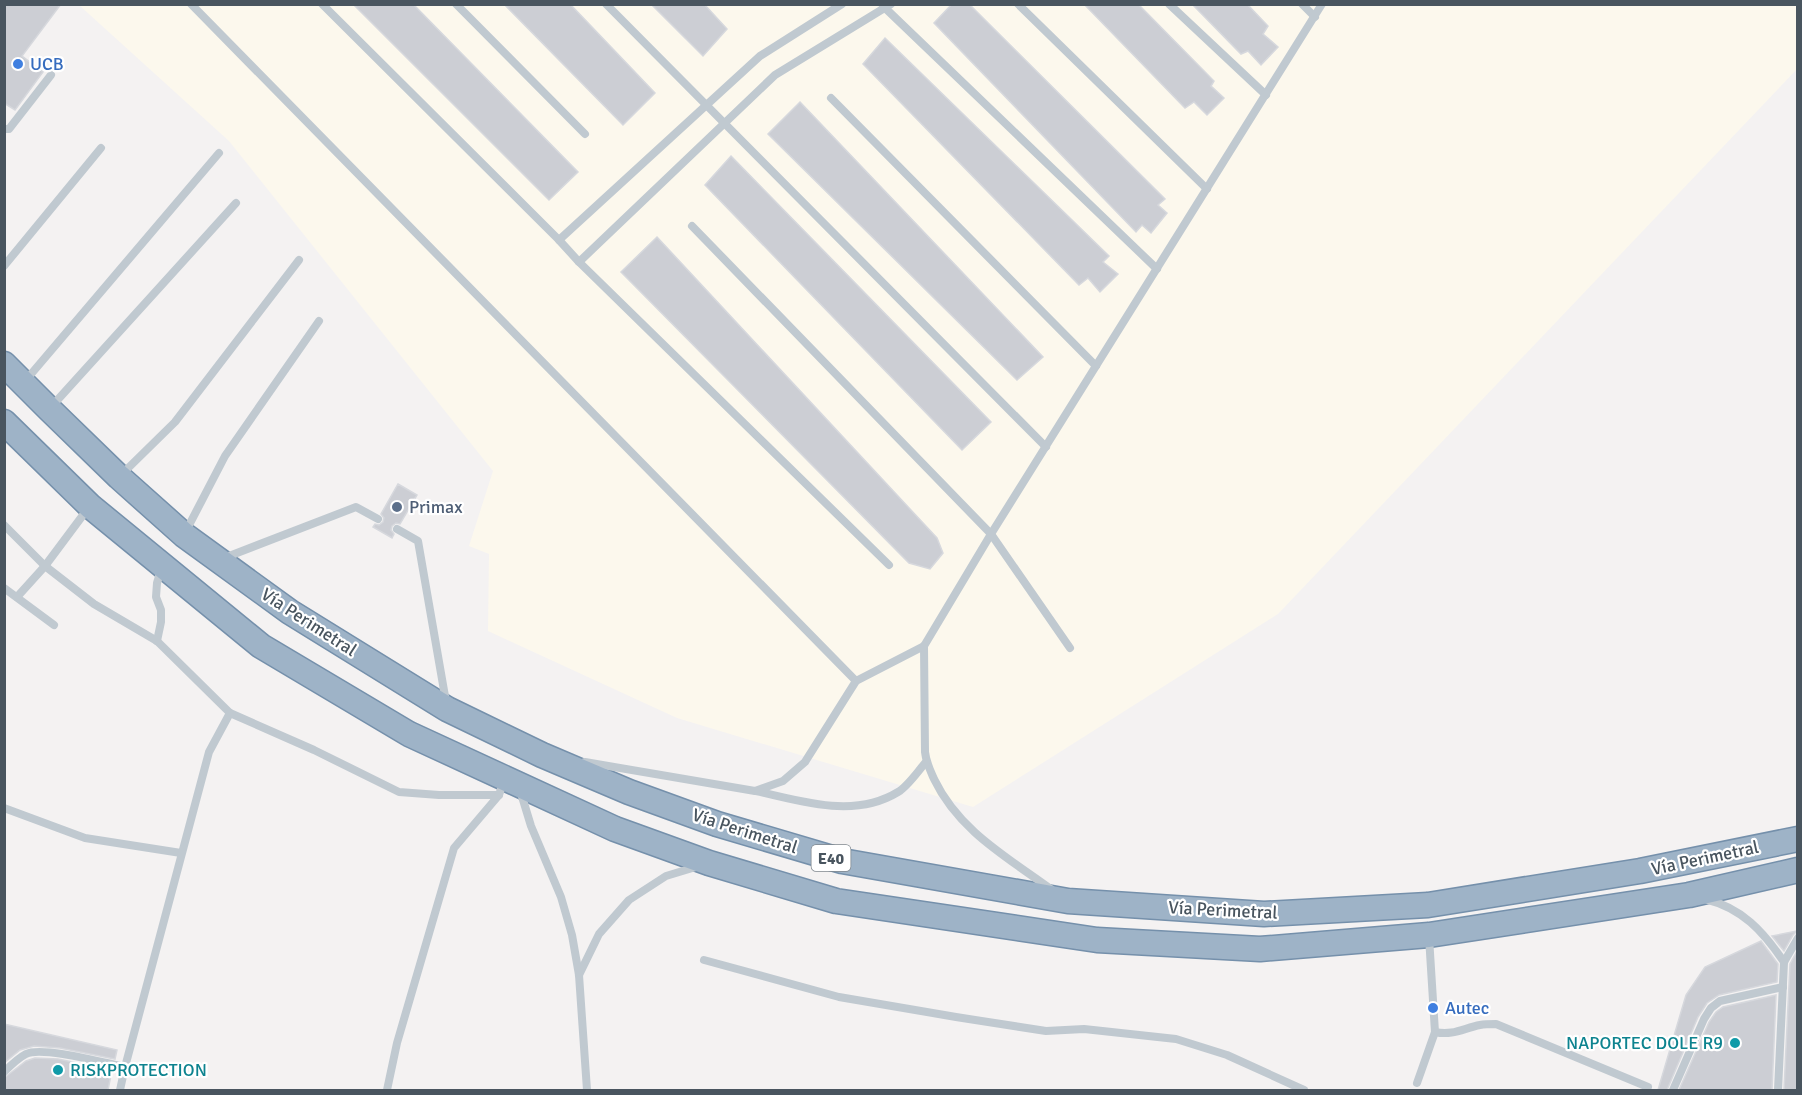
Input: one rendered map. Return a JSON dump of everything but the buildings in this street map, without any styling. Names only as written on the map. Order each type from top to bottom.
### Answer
[{"type":"highway","name":"Vía Perimetral","points":[[4,364],[119,477],[184,535],[290,612],[447,709],[542,755],[629,792],[717,824],[842,861],[1068,901],[1264,914],[1428,905],[1640,872],[1797,839]]},
{"type":"highway","name":"Vía Perimetral","points":[[4,422],[90,506],[261,646],[409,734],[507,786],[615,829],[709,863],[836,901],[1097,940],[1260,949],[1429,935],[1689,895],[1797,870]]},
{"type":"lane","points":[[191,4],[856,681]]},
{"type":"lane","points":[[322,4],[579,262],[889,566]]},
{"type":"lane","points":[[456,4],[585,134]]},
{"type":"lane","points":[[606,4],[1046,447]]},
{"type":"lane","points":[[559,240],[760,56],[842,4]]},
{"type":"lane","points":[[1018,4],[1207,189]]},
{"type":"lane","points":[[1169,4],[1266,95]]},
{"type":"lane","points":[[1302,4],[1315,17]]},
{"type":"lane","points":[[1068,901],[975,834],[943,796],[926,762],[924,646],[991,534],[1322,4]]},
{"type":"lane","points":[[579,262],[775,75],[886,6],[1156,269]]},
{"type":"lane","points":[[4,129],[9,129],[51,75]]},
{"type":"lane","points":[[831,98],[1096,366]]},
{"type":"lane","points":[[4,266],[101,148]]},
{"type":"lane","points":[[23,383],[219,153]]},
{"type":"lane","points":[[49,409],[236,203]]},
{"type":"lane","points":[[692,226],[991,534],[1070,648]]},
{"type":"lane","points":[[119,477],[175,422],[299,260]]},
{"type":"lane","points":[[184,535],[225,456],[320,321]]},
{"type":"lane","points":[[17,597],[45,566],[90,506]]},
{"type":"lane","points":[[218,560],[356,507],[378,519]]},
{"type":"lane","points":[[4,525],[45,566],[94,604],[157,641],[230,713],[314,750],[399,792],[439,795],[507,786]]},
{"type":"lane","points":[[397,529],[418,541],[447,709]]},
{"type":"lane","points":[[157,641],[161,610],[156,597],[162,566]]},
{"type":"lane","points":[[4,588],[54,626]]},
{"type":"lane","points":[[755,791],[783,781],[804,762],[856,681],[924,646]]},
{"type":"lane","points":[[120,1090],[209,752],[230,713]]},
{"type":"lane","points":[[542,755],[755,791],[802,802],[843,807],[873,804],[899,792],[926,762]]},
{"type":"lane","points":[[507,786],[531,826],[564,907],[572,935],[579,975],[587,1090]]},
{"type":"lane","points":[[387,1090],[398,1043],[454,848],[507,786]]},
{"type":"lane","points":[[4,807],[85,838],[181,853]]},
{"type":"lane","points":[[579,975],[599,934],[628,900],[666,876],[709,863]]},
{"type":"lane","points":[[1689,895],[1718,902],[1745,916],[1767,937],[1784,962]]},
{"type":"lane","points":[[1417,1083],[1435,1032],[1429,935]]},
{"type":"lane","points":[[1778,1090],[1784,962],[1797,938]]},
{"type":"lane","points":[[704,960],[839,997],[945,1015],[1046,1031],[1084,1029],[1176,1039],[1227,1055],[1304,1090]]},
{"type":"lane","points":[[1673,1090],[1711,1008],[1720,1001],[1783,987]]},
{"type":"lane","points":[[1435,1032],[1445,1034],[1460,1032],[1481,1024],[1496,1024],[1648,1088]]},
{"type":"lane","points":[[4,1072],[28,1053],[42,1051],[125,1067]]},
{"type":"shaded area","points":[[1797,4],[1798,68],[1278,614],[973,807],[677,718],[488,631],[489,554],[469,546],[493,471],[229,141],[79,5]]},
{"type":"place","name":"UCB","points":[[18,64]]},
{"type":"place","name":"Primax","points":[[397,507]]},
{"type":"place","name":"Autec","points":[[1433,1008]]},
{"type":"place","name":"NAPORTEC DOLE R9","points":[[1735,1043]]},
{"type":"place","name":"RISKPROTECTION","points":[[58,1070]]}]
